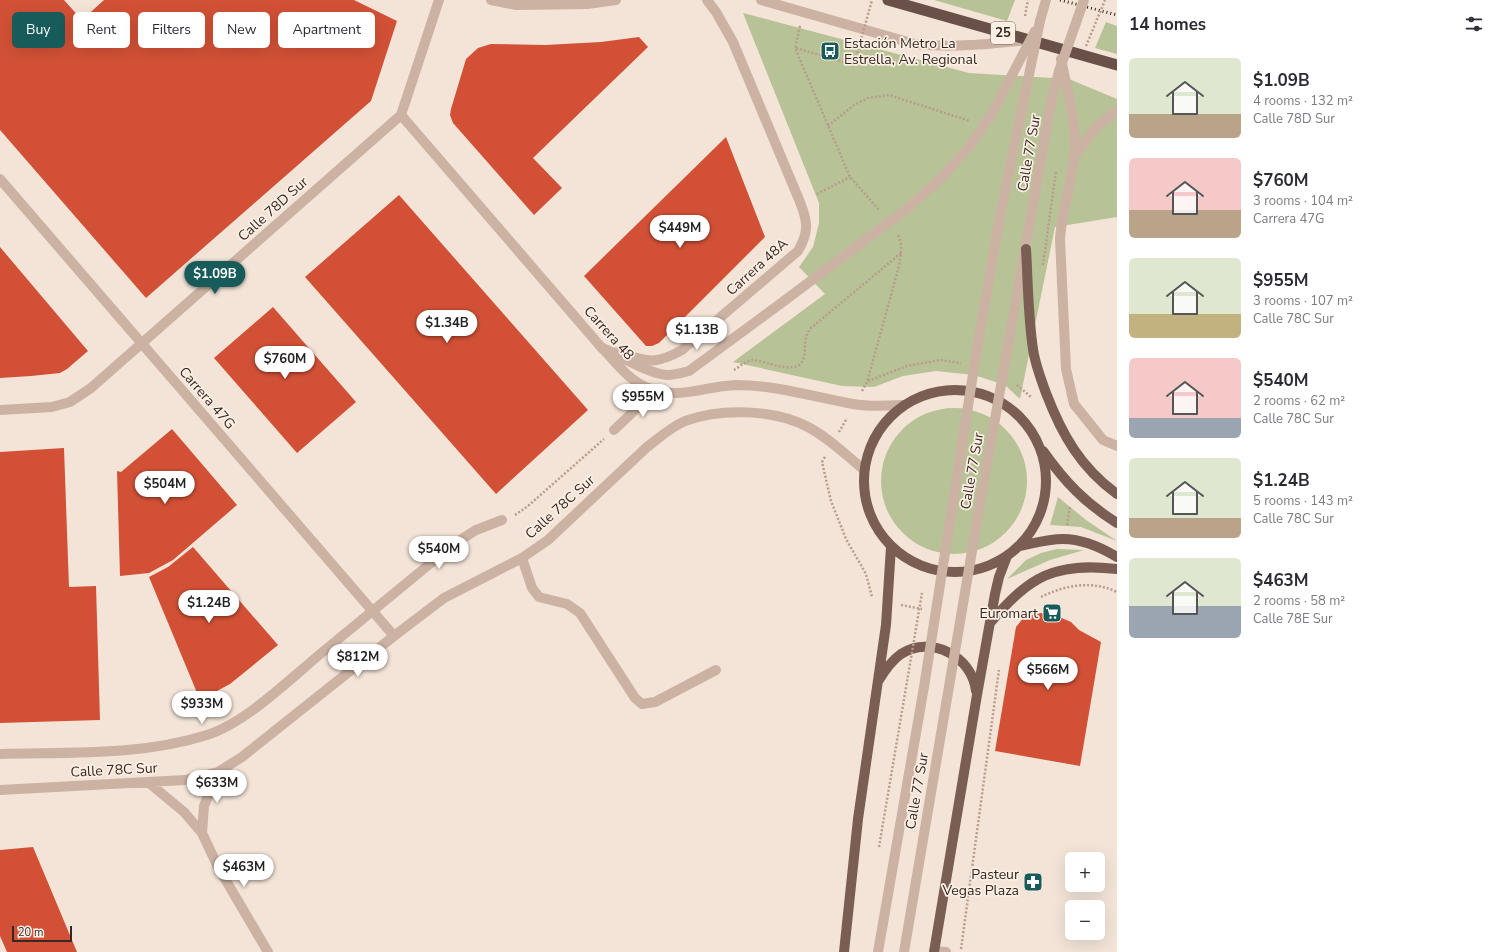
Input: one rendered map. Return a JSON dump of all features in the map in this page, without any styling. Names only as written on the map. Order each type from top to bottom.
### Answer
[{"type":"highway","name":"25","points":[[888,0],[1117,65]]},
{"type":"main road","points":[[1026,248],[1029,317],[1033,351],[1042,382],[1064,434],[1080,460],[1093,475],[1117,494]]},
{"type":"main road","points":[[1039,445],[1044,462],[1046,477],[1044,499],[1035,525],[1020,546],[1007,556],[985,568],[960,572],[935,570],[911,562],[891,547],[874,524],[865,498],[864,470],[869,448],[880,427],[902,405],[920,396],[947,390],[976,392],[1002,403],[1023,421],[1060,475],[1072,488],[1117,524]]},
{"type":"main road","points":[[1020,546],[1064,539],[1087,543],[1106,550],[1117,557]]},
{"type":"main road","points":[[844,952],[858,819],[886,617],[891,547]]},
{"type":"main road","points":[[934,952],[990,623],[999,577],[1007,556]]},
{"type":"main road","points":[[990,623],[1008,602],[1045,575],[1059,570],[1076,568],[1096,567],[1117,570]]},
{"type":"main road","points":[[877,685],[889,664],[901,654],[916,648],[932,647],[948,651],[961,660],[971,673],[977,695]]},
{"type":"street","points":[[401,115],[439,0]]},
{"type":"street","points":[[491,0],[516,5],[587,4],[616,0]]},
{"type":"street","name":"Carrera 48A","points":[[601,347],[641,359],[656,361],[669,358],[682,350],[798,251],[805,238],[807,226],[800,202],[732,42],[716,12],[707,0]]},
{"type":"street","points":[[761,0],[922,45],[958,46],[1029,40]]},
{"type":"street","name":"Calle 77 Sur","points":[[878,952],[924,687],[998,224],[1040,21],[1046,0]]},
{"type":"street","name":"Calle 77 Sur","points":[[904,952],[981,498],[1051,103],[1057,77],[1072,30],[1084,0]]},
{"type":"street","points":[[601,347],[652,371],[666,375],[688,371],[784,301],[908,208],[946,172],[969,146],[990,115],[1040,21]]},
{"type":"street","points":[[1059,48],[1075,132],[1075,156],[1061,226],[1060,239],[1066,369],[1074,404],[1103,440],[1117,446]]},
{"type":"street","points":[[1075,156],[1095,128],[1117,110]]},
{"type":"street","name":"Calle 78D Sur","points":[[0,410],[52,407],[70,402],[91,388],[401,115]]},
{"type":"street","name":"Carrera 48","points":[[401,115],[601,347],[635,381],[656,390],[676,393],[735,385],[754,386],[810,395],[854,405],[902,405]]},
{"type":"street","name":"Carrera 47G","points":[[0,179],[394,636]]},
{"type":"street","points":[[614,430],[656,390]]},
{"type":"street","name":"Calle 78C Sur","points":[[0,790],[149,783],[185,780],[218,772],[242,757],[444,598],[522,558],[548,540],[647,447],[664,433],[684,422],[704,416],[727,412],[756,413],[789,419],[808,426],[833,444]]},
{"type":"street","points":[[833,444],[864,470]]},
{"type":"street","name":"Calle 78C Sur","points":[[0,754],[122,750],[171,744],[208,735],[240,719],[275,693],[454,544],[476,530],[502,520]]},
{"type":"street","points":[[522,558],[532,588],[539,597],[567,604],[580,613],[635,698],[642,704],[655,702],[716,670]]},
{"type":"street","points":[[202,833],[204,806],[218,772]]},
{"type":"street","points":[[149,783],[184,812],[202,833],[218,867],[268,952]]},
{"type":"street","points":[[934,952],[946,952]]},
{"type":"path","points":[[795,48],[854,65],[872,0]]},
{"type":"path","points":[[1085,47],[1105,0]]},
{"type":"path","points":[[803,11],[795,48],[850,177],[879,210]]},
{"type":"path","points":[[828,126],[854,105],[868,98],[889,95],[970,122]]},
{"type":"path","points":[[1043,270],[1057,166]]},
{"type":"path","points":[[817,194],[850,177]]},
{"type":"path","points":[[872,598],[866,574],[846,539],[831,501],[822,462],[867,382],[902,253],[900,239],[897,233]]},
{"type":"path","points":[[732,371],[752,360],[788,367],[796,367],[799,365],[804,358],[805,337],[811,328],[902,253]]},
{"type":"path","points":[[1014,388],[1015,381]]},
{"type":"path","name":"Calle 78C Sur","points":[[502,520],[515,515],[528,506],[614,430]]},
{"type":"path","points":[[1064,539],[1072,488]]},
{"type":"path","points":[[1039,598],[1056,589],[1088,585],[1108,588],[1117,592]]},
{"type":"path","points":[[960,952],[999,665]]},
{"type":"green space","points":[[934,0],[1015,0],[1007,21]]},
{"type":"green space","points":[[743,13],[969,73],[1069,79],[1117,99],[1117,217],[1055,227],[1020,399],[1005,385],[974,375],[936,371],[903,376],[874,387],[842,386],[733,362],[825,294],[799,267],[813,247],[819,223],[819,203]]},
{"type":"green space","points":[[1106,22],[1117,26],[1117,54],[1095,48]]},
{"type":"green space","points":[[947,408],[961,408],[989,416],[1001,424],[1011,434],[1022,453],[1026,467],[1026,495],[1019,516],[1011,528],[1001,538],[982,549],[961,554],[947,554],[919,546],[907,538],[897,528],[886,509],[881,488],[881,474],[889,446],[897,434],[907,424],[926,413]]},
{"type":"green space","points":[[1058,497],[1086,520],[1117,541],[1081,527],[1050,525]]},
{"type":"green space","points":[[1057,549],[1084,550],[1050,560],[1007,579],[1026,560],[1041,553]]},
{"type":"building","points":[[0,0],[64,0],[75,12],[73,12],[73,48],[130,48],[130,12],[91,12],[104,0],[354,0],[397,21],[371,101],[146,298],[0,130]]},
{"type":"building","points":[[639,37],[648,47],[533,158],[562,188],[534,215],[453,123],[450,115],[451,109],[466,59],[478,48],[491,44],[545,45],[601,42]]},
{"type":"building","points":[[726,137],[765,237],[659,343],[652,346],[646,346],[584,276]]},
{"type":"building","points":[[399,195],[588,410],[496,494],[305,277]]},
{"type":"building","points":[[0,247],[88,351],[60,373],[0,378]]},
{"type":"building","points":[[273,307],[356,402],[297,453],[214,358]]},
{"type":"building","points":[[172,429],[237,505],[173,560],[149,573],[120,576],[117,471],[121,472]]},
{"type":"building","points":[[64,448],[69,587],[96,586],[100,720],[0,723],[0,452]]},
{"type":"building","points":[[193,547],[278,645],[230,684],[200,700],[149,577],[168,567]]},
{"type":"building","points":[[1041,613],[1057,616],[1071,622],[1079,630],[1101,642],[1080,766],[995,751],[1016,627],[1025,616]]},
{"type":"building","points":[[33,847],[77,952],[7,952],[0,936],[0,850]]},
{"type":"railway","points":[[1060,0],[1117,15]]},
{"type":"place","name":"Estación Metro La Estrella, Av. Regional","points":[[830,51]]},
{"type":"place","name":"Euromart","points":[[1052,613]]},
{"type":"place","name":"Pasteur Vegas Plaza","points":[[1033,882]]}]
